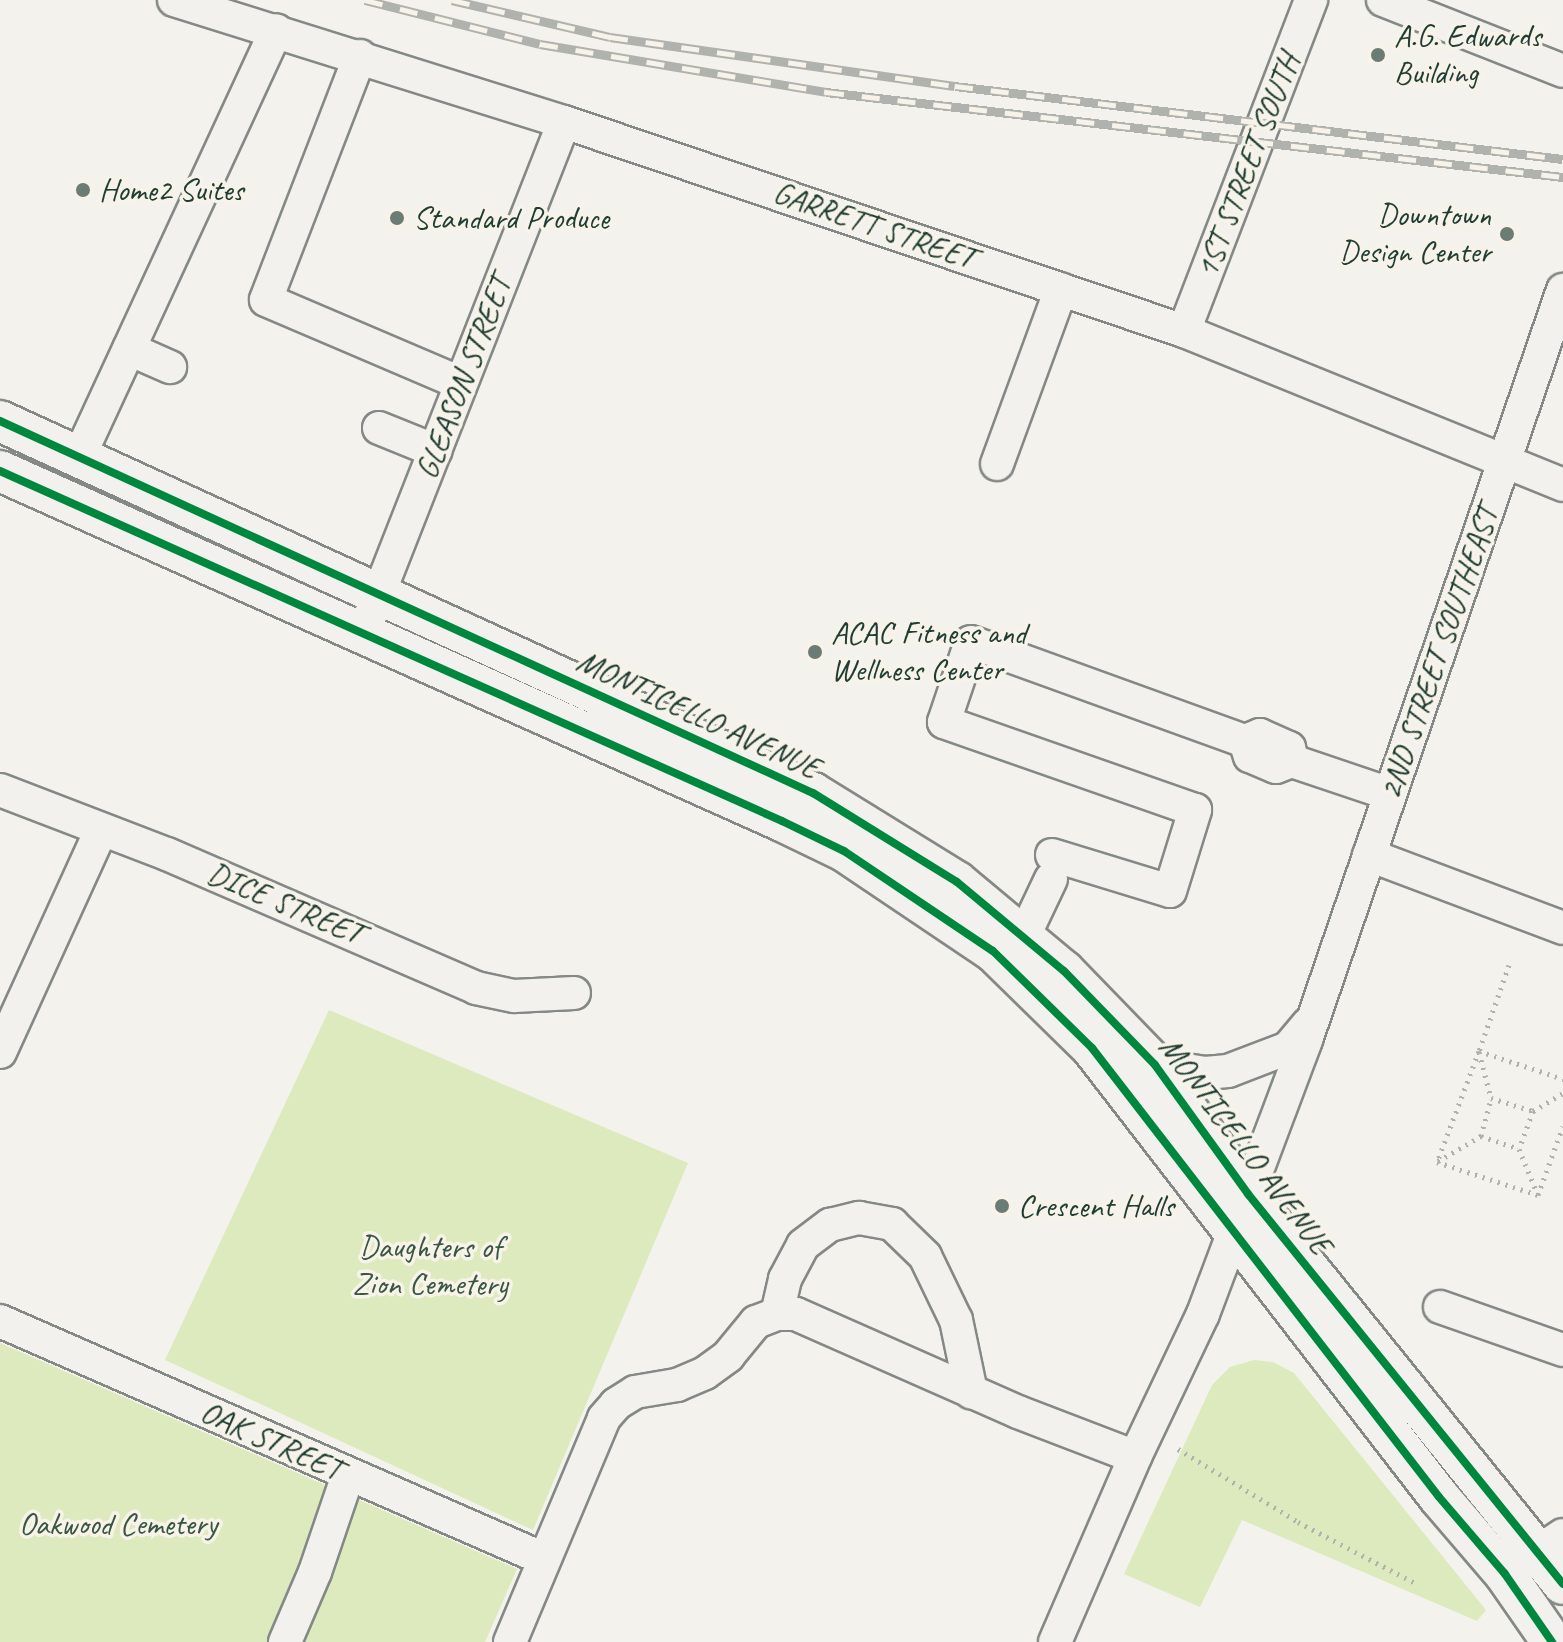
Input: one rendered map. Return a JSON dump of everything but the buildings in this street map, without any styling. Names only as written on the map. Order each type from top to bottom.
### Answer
[{"type":"main road","name":"MONTICELLO AVENUE","points":[[0,421],[813,793],[957,882],[1024,936],[1106,1011],[1155,1065],[1248,1194],[1535,1554],[1563,1584]]},
{"type":"main road","name":"MONTICELLO AVENUE","points":[[0,471],[844,851],[993,951],[1092,1048],[1439,1497],[1535,1554],[1552,1642]]},
{"type":"street","name":"GARRETT STREET","points":[[174,0],[564,122],[1184,331],[1563,485]]},
{"type":"street","name":"1ST STREET SOUTH","points":[[1184,331],[1311,0]]},
{"type":"street","points":[[1383,0],[1563,71]]},
{"type":"street","points":[[79,457],[276,30]]},
{"type":"street","points":[[360,56],[266,300],[461,383]]},
{"type":"street","name":"GLEASON STREET","points":[[363,634],[564,122]]},
{"type":"street","points":[[997,464],[1061,289]]},
{"type":"street","name":"2ND STREET SOUTHEAST","points":[[1055,1642],[1135,1457],[1203,1314],[1314,1015],[1563,290]]},
{"type":"street","points":[[129,349],[170,367]]},
{"type":"street","points":[[379,428],[436,451]]},
{"type":"street","points":[[1024,936],[1051,867],[1170,891],[1195,810],[944,722],[971,642],[1245,741],[1260,735],[1289,748],[1292,761],[1390,794]]},
{"type":"street","name":"DICE STREET","points":[[0,790],[278,900],[476,988],[514,996],[574,993]]},
{"type":"street","points":[[0,1052],[101,830]]},
{"type":"street","points":[[1369,855],[1563,928]]},
{"type":"street","name":"2ND STREET SOUTHEAST","points":[[1155,1065],[1205,1073],[1250,1065],[1288,1048],[1314,1015]]},
{"type":"street","points":[[777,1314],[785,1279],[803,1245],[830,1225],[859,1218],[892,1224],[925,1256],[956,1320],[971,1392]]},
{"type":"street","points":[[1440,1307],[1563,1350]]},
{"type":"street","points":[[510,1642],[604,1418],[616,1404],[635,1392],[677,1385],[705,1373],[728,1356],[756,1322],[777,1314],[796,1314],[971,1392],[1135,1457]]},
{"type":"street","name":"OAK STREET","points":[[0,1321],[544,1559]]},
{"type":"street","points":[[285,1642],[315,1572],[348,1475]]},
{"type":"path","points":[[1437,1162],[1509,965]]},
{"type":"path","points":[[1479,1051],[1563,1079]]},
{"type":"path","points":[[1437,1162],[1481,1136],[1491,1098],[1479,1051]]},
{"type":"path","points":[[1538,1195],[1519,1149],[1533,1111],[1563,1093]]},
{"type":"path","points":[[1491,1098],[1533,1111]]},
{"type":"path","points":[[1538,1195],[1563,1126]]},
{"type":"path","points":[[1481,1136],[1519,1149]]},
{"type":"path","points":[[1437,1162],[1538,1195]]},
{"type":"path","points":[[1178,1449],[1298,1522],[1415,1583]]},
{"type":"green space","name":"Daughters of Zion Cemetery","points":[[329,1010],[688,1163],[533,1530],[165,1360]]},
{"type":"green space","name":"Oakwood Cemetery","points":[[0,1343],[517,1569],[485,1642],[0,1642]]},
{"type":"green space","points":[[1254,1360],[1273,1362],[1294,1373],[1486,1610],[1477,1621],[1242,1520],[1200,1607],[1124,1574],[1212,1385],[1230,1367]]},
{"type":"railway","points":[[365,0],[540,44],[826,92],[1563,177]]},
{"type":"railway","points":[[452,0],[610,37],[955,86],[1563,159]]},
{"type":"cycle path","points":[[0,421],[813,793],[957,882],[1064,971],[1155,1065],[1248,1194],[1563,1584]]},
{"type":"cycle path","points":[[0,471],[782,821],[844,851],[993,951],[1092,1048],[1439,1497],[1505,1574],[1552,1642]]},
{"type":"place","name":"A.G. Edwards Building","points":[[1378,55]]},
{"type":"place","name":"Home2 Suites","points":[[83,190]]},
{"type":"place","name":"Standard Produce","points":[[397,218]]},
{"type":"place","name":"Downtown Design Center","points":[[1507,234]]},
{"type":"place","name":"ACAC Fitness and Wellness Center","points":[[815,652]]},
{"type":"place","name":"Crescent Halls","points":[[1002,1206]]}]
